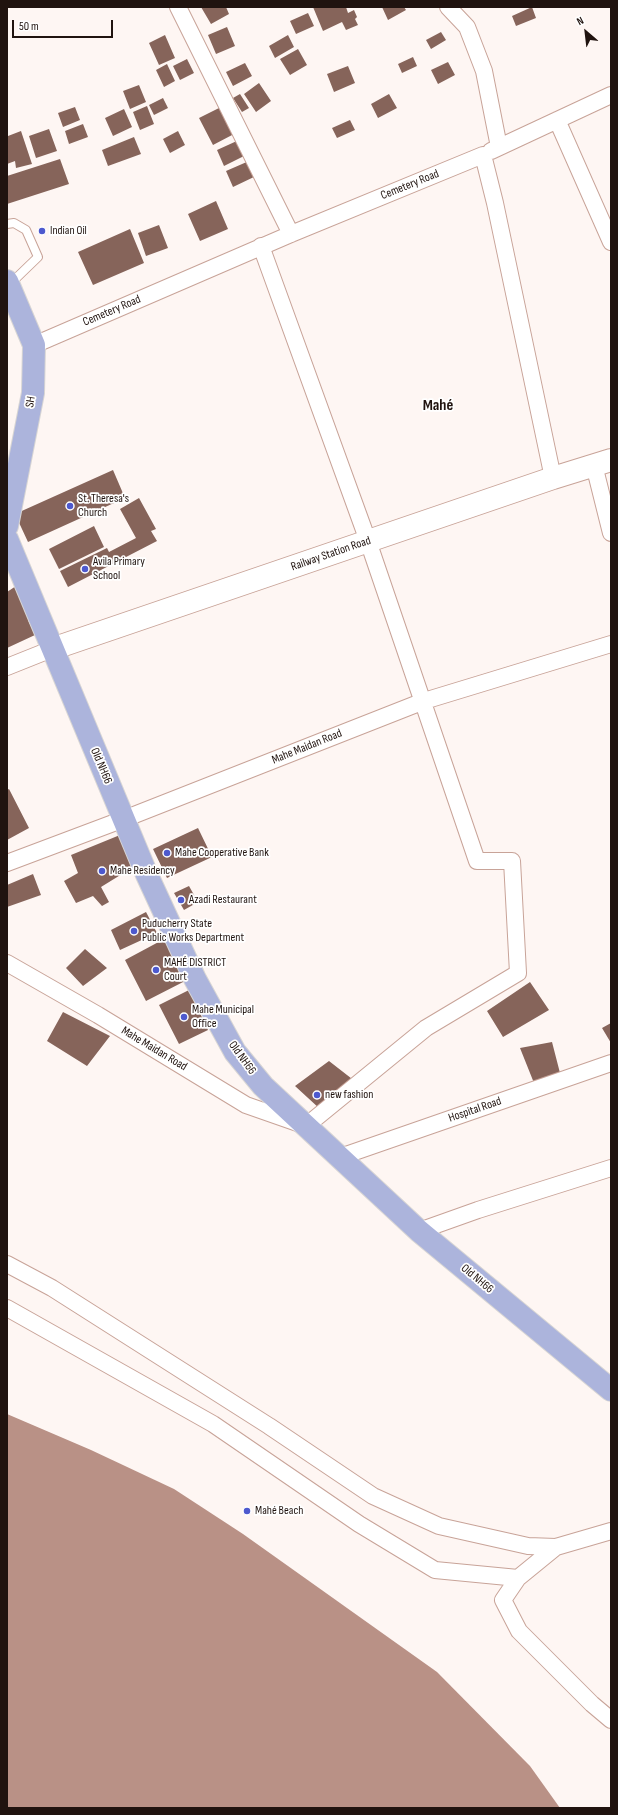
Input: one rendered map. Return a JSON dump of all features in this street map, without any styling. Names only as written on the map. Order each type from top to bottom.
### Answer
[{"type":"main road","name":"SH","points":[[7,526],[33,393],[34,345],[8,283]]},
{"type":"main road","name":"Old NH66","points":[[7,540],[124,819],[195,979],[235,1052],[263,1086],[419,1231],[611,1390]]},
{"type":"street","points":[[178,7],[290,234]]},
{"type":"street","points":[[448,7],[467,27],[484,71],[499,147]]},
{"type":"street","name":"Cemetery Road","points":[[34,345],[261,246],[483,155],[611,95]]},
{"type":"street","points":[[558,120],[611,242]]},
{"type":"street","points":[[483,155],[495,204],[553,478]]},
{"type":"street","points":[[261,246],[368,541],[424,701],[477,861],[512,861],[518,973],[426,1028],[306,1126]]},
{"type":"street","points":[[602,462],[611,533]]},
{"type":"street","name":"Railway Station Road","points":[[52,649],[602,462]]},
{"type":"street","name":"Mahe Maidan Road","points":[[7,863],[124,819],[424,701],[611,644]]},
{"type":"street","points":[[7,666],[52,649]]},
{"type":"street","name":"Mahe Maidan Road","points":[[7,963],[98,1015],[246,1105],[306,1126]]},
{"type":"street","name":"Hospital Road","points":[[340,1157],[611,1063]]},
{"type":"street","points":[[419,1231],[478,1210],[611,1168]]},
{"type":"street","points":[[7,1264],[52,1288],[236,1405],[373,1496],[439,1526],[528,1546],[556,1548]]},
{"type":"street","points":[[7,1308],[213,1424],[359,1524],[435,1570],[518,1578]]},
{"type":"street","points":[[611,1531],[556,1548],[518,1578],[503,1600],[519,1631],[592,1704],[611,1720]]},
{"type":"lane","points":[[7,224],[14,223],[26,230],[38,257],[8,283]]},
{"type":"shaded area","points":[[7,1414],[91,1450],[174,1489],[243,1534],[437,1672],[530,1766],[560,1808],[7,1808]]},
{"type":"building","points":[[201,7],[226,7],[229,14],[211,24]]},
{"type":"building","points":[[313,7],[346,7],[348,13],[354,10],[357,17],[355,19],[358,25],[346,30],[342,22],[323,31]]},
{"type":"building","points":[[382,7],[404,7],[406,10],[388,20]]},
{"type":"building","points":[[532,7],[536,18],[516,26],[512,16]]},
{"type":"building","points":[[308,13],[314,26],[296,34],[290,21]]},
{"type":"building","points":[[227,27],[235,46],[216,54],[208,35]]},
{"type":"building","points":[[441,32],[446,40],[431,49],[426,40]]},
{"type":"building","points":[[165,35],[175,58],[159,65],[149,43]]},
{"type":"building","points":[[288,35],[294,47],[275,58],[269,46]]},
{"type":"building","points":[[298,49],[307,65],[290,75],[280,59]]},
{"type":"building","points":[[413,57],[417,66],[402,73],[398,64]]},
{"type":"building","points":[[187,59],[194,73],[180,80],[173,66]]},
{"type":"building","points":[[448,62],[455,75],[438,84],[431,70]]},
{"type":"building","points":[[245,63],[252,76],[233,86],[226,72]]},
{"type":"building","points":[[167,64],[175,81],[164,87],[156,70]]},
{"type":"building","points":[[348,66],[355,83],[334,92],[327,74]]},
{"type":"building","points":[[259,83],[271,101],[256,112],[244,94]]},
{"type":"building","points":[[139,85],[146,102],[130,109],[123,91]]},
{"type":"building","points":[[240,94],[249,108],[242,112],[233,98]]},
{"type":"building","points":[[389,94],[397,108],[378,118],[371,104]]},
{"type":"building","points":[[163,98],[168,108],[154,115],[149,105]]},
{"type":"building","points":[[147,106],[154,124],[140,130],[133,112]]},
{"type":"building","points":[[75,107],[80,120],[63,127],[58,113]]},
{"type":"building","points":[[221,107],[234,134],[213,145],[199,118]]},
{"type":"building","points":[[124,109],[132,127],[113,136],[105,118]]},
{"type":"building","points":[[350,120],[355,130],[337,138],[332,128]]},
{"type":"building","points":[[83,124],[88,137],[69,144],[65,131]]},
{"type":"building","points":[[49,129],[57,151],[36,158],[29,136]]},
{"type":"building","points":[[21,131],[32,164],[16,168],[15,161],[7,164],[8,136]]},
{"type":"building","points":[[178,131],[185,145],[170,153],[163,139]]},
{"type":"building","points":[[134,137],[141,154],[108,166],[102,150]]},
{"type":"building","points":[[239,140],[246,155],[224,166],[217,150]]},
{"type":"building","points":[[60,159],[69,184],[7,204],[7,176]]},
{"type":"building","points":[[249,161],[256,176],[233,187],[226,171]]},
{"type":"building","points":[[216,201],[228,229],[200,241],[188,214]]},
{"type":"building","points":[[159,225],[168,248],[146,256],[138,233]]},
{"type":"building","points":[[130,229],[144,263],[93,285],[78,252]]},
{"type":"building","name":"St. Theresa's Church","points":[[113,470],[125,498],[28,542],[15,514]]},
{"type":"building","points":[[139,498],[156,529],[151,531],[157,541],[68,587],[60,571],[107,548],[109,552],[136,538],[120,509]]},
{"type":"building","points":[[94,526],[104,547],[59,569],[49,549]]},
{"type":"building","points":[[16,586],[30,614],[28,620],[35,635],[7,648],[7,592]]},
{"type":"building","points":[[9,789],[29,828],[7,840],[7,790]]},
{"type":"building","points":[[198,828],[212,857],[167,878],[153,849]]},
{"type":"building","name":"Mahe Residency","points":[[120,835],[135,866],[101,887],[109,902],[102,906],[93,896],[76,903],[64,881],[78,873],[71,855]]},
{"type":"building","points":[[33,874],[41,895],[7,907],[7,885]]},
{"type":"building","points":[[189,886],[198,902],[184,910],[174,893]]},
{"type":"building","name":"Puducherry State Public Works Department","points":[[146,912],[157,933],[120,950],[111,930]]},
{"type":"building","name":"MAHÉ DISTRICT Court","points":[[166,938],[187,980],[146,1001],[125,960]]},
{"type":"building","points":[[85,949],[107,968],[83,986],[66,968]]},
{"type":"building","points":[[530,982],[549,1010],[503,1037],[487,1011]]},
{"type":"building","name":"Mahe Municipal Office","points":[[189,990],[208,1030],[179,1044],[159,1005]]},
{"type":"building","points":[[63,1012],[110,1036],[87,1066],[47,1041]]},
{"type":"building","points":[[611,1023],[611,1043],[602,1028]]},
{"type":"building","points":[[552,1042],[560,1073],[534,1083],[520,1048]]},
{"type":"building","points":[[329,1061],[356,1082],[320,1109],[295,1086]]},
{"type":"place","name":"Indian Oil","points":[[42,231]]},
{"type":"place","name":"St. Theresa's Church","points":[[70,506]]},
{"type":"place","name":"Avila Primary School","points":[[85,569]]},
{"type":"place","name":"Mahe Cooperative Bank","points":[[167,853]]},
{"type":"place","name":"Mahe Residency","points":[[102,871]]},
{"type":"place","name":"Azadi Restaurant","points":[[181,900]]},
{"type":"place","name":"Puducherry State Public Works Department","points":[[134,931]]},
{"type":"place","name":"MAHÉ DISTRICT Court","points":[[156,970]]},
{"type":"place","name":"Mahe Municipal Office","points":[[184,1017]]},
{"type":"place","name":"new fashion","points":[[317,1095]]},
{"type":"place","name":"Mahé Beach","points":[[247,1511]]},
{"type":"district","name":"Mahé","points":[[438,406]]}]
